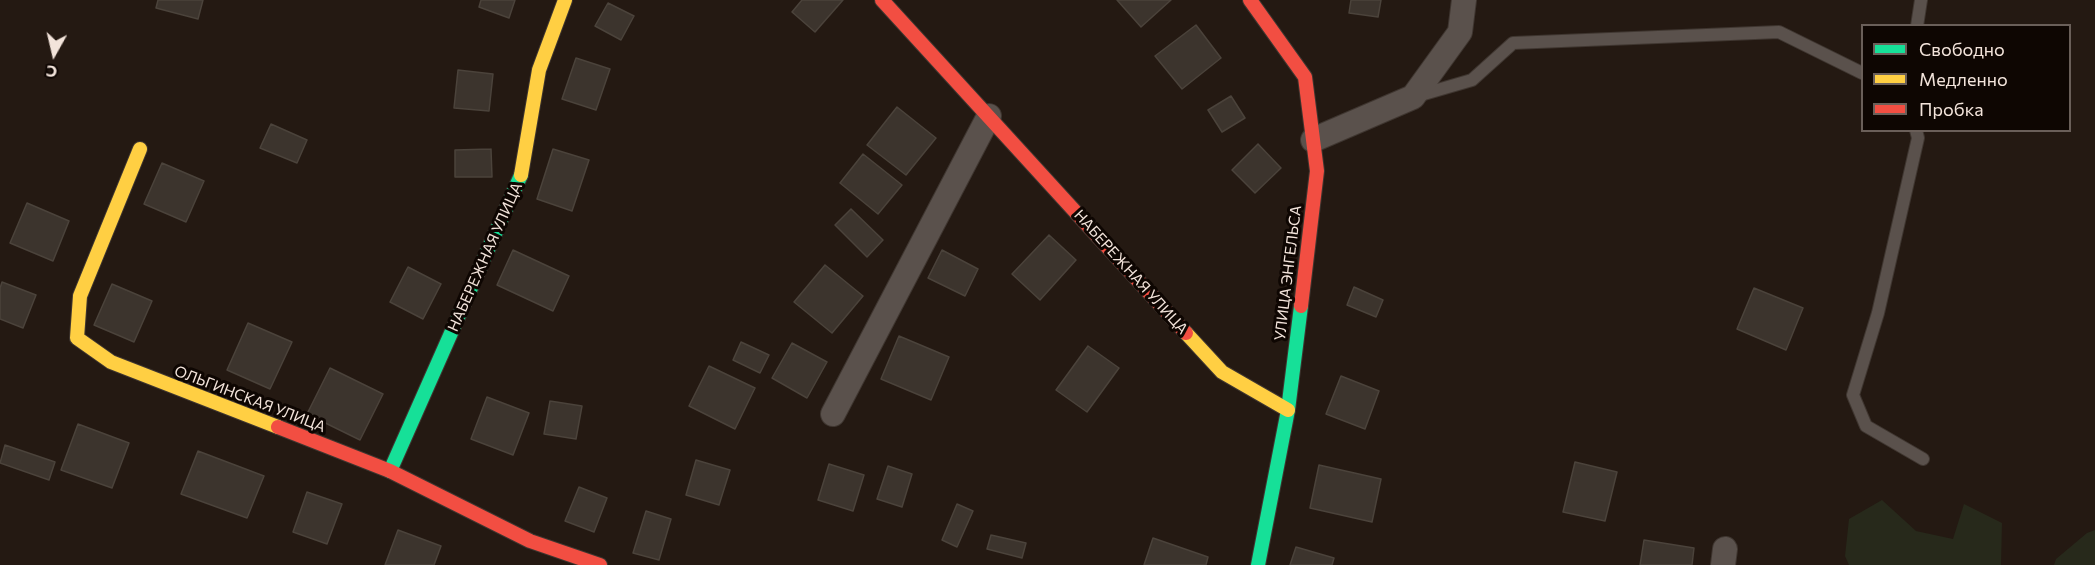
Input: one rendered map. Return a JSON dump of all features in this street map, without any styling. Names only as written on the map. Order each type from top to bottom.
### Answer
[{"type":"street","name":"НАБЕРЕЖНАЯ УЛИЦА","points":[[390,471],[519,178],[539,70],[565,0]]},
{"type":"street","name":"НАБЕРЕЖНАЯ УЛИЦА","points":[[882,0],[1222,372],[1288,410]]},
{"type":"street","name":"УЛИЦА ЭНГЕЛЬСА","points":[[1250,0],[1305,76],[1317,171],[1288,410],[1258,565]]},
{"type":"street","points":[[1313,140],[1413,97],[1460,32],[1464,0]]},
{"type":"street","points":[[833,414],[989,116]]},
{"type":"street","name":"ОЛЬГИНСКАЯ УЛИЦА","points":[[140,149],[80,296],[76,338],[111,362],[390,471],[530,541],[600,565]]},
{"type":"lane","points":[[1917,24],[1921,0]]},
{"type":"lane","points":[[1413,97],[1472,80],[1513,43],[1779,32],[1861,72]]},
{"type":"lane","points":[[1916,132],[1918,138],[1878,313],[1853,395],[1866,426],[1923,459]]},
{"type":"green space","points":[[1882,500],[1916,531],[1953,539],[1964,504],[2002,523],[2001,565],[1849,565],[1845,556],[1849,519]]},
{"type":"green space","points":[[2095,530],[2095,565],[2054,565],[2056,559],[2087,533]]},
{"type":"building","points":[[158,0],[203,0],[198,19],[156,8]]},
{"type":"building","points":[[481,0],[515,0],[509,18],[479,7]]},
{"type":"building","points":[[802,0],[843,0],[815,32],[792,12]]},
{"type":"building","points":[[1117,0],[1171,0],[1141,27]]},
{"type":"building","points":[[1351,0],[1381,0],[1378,17],[1349,13]]},
{"type":"building","points":[[608,3],[634,16],[621,40],[595,26]]},
{"type":"building","points":[[1196,25],[1221,58],[1182,89],[1155,56]]},
{"type":"building","points":[[576,58],[610,69],[596,110],[562,99]]},
{"type":"building","points":[[458,70],[493,74],[489,111],[454,108]]},
{"type":"building","points":[[1231,96],[1245,118],[1222,132],[1208,110]]},
{"type":"building","points":[[897,107],[936,138],[906,175],[867,145]]},
{"type":"building","points":[[271,124],[307,140],[297,163],[260,148]]},
{"type":"building","points":[[1258,144],[1281,168],[1255,193],[1232,170]]},
{"type":"building","points":[[491,149],[492,177],[455,177],[455,150]]},
{"type":"building","points":[[553,149],[589,160],[572,211],[537,199]]},
{"type":"building","points":[[863,154],[902,185],[878,214],[840,183]]},
{"type":"building","points":[[162,163],[204,181],[186,222],[144,204]]},
{"type":"building","points":[[27,203],[69,221],[53,261],[10,243]]},
{"type":"building","points":[[851,209],[883,240],[867,257],[835,225]]},
{"type":"building","points":[[1049,235],[1076,260],[1040,300],[1012,274]]},
{"type":"building","points":[[513,250],[569,276],[553,311],[497,285]]},
{"type":"building","points":[[942,250],[978,269],[965,296],[928,278]]},
{"type":"building","points":[[825,265],[863,296],[832,333],[794,302]]},
{"type":"building","points":[[408,267],[441,284],[423,319],[390,302]]},
{"type":"building","points":[[2,282],[36,295],[23,328],[0,319]]},
{"type":"building","points":[[112,284],[152,301],[134,342],[94,325]]},
{"type":"building","points":[[1354,287],[1383,300],[1376,317],[1347,305]]},
{"type":"building","points":[[1754,288],[1803,308],[1786,350],[1737,329]]},
{"type":"building","points":[[248,323],[292,342],[270,389],[227,370]]},
{"type":"building","points":[[899,336],[949,357],[931,400],[881,379]]},
{"type":"building","points":[[741,342],[769,355],[760,373],[733,360]]},
{"type":"building","points":[[792,343],[827,362],[807,398],[772,378]]},
{"type":"building","points":[[1088,346],[1119,368],[1087,412],[1056,390]]},
{"type":"building","points":[[709,366],[755,388],[735,429],[689,406]]},
{"type":"building","points":[[330,368],[383,394],[360,440],[307,414]]},
{"type":"building","points":[[1341,376],[1379,391],[1365,429],[1326,414]]},
{"type":"building","points":[[487,397],[529,413],[513,455],[471,439]]},
{"type":"building","points":[[550,401],[582,406],[576,439],[544,434]]},
{"type":"building","points":[[78,424],[129,443],[112,488],[61,470]]},
{"type":"building","points":[[5,445],[55,462],[49,480],[0,463]]},
{"type":"building","points":[[198,451],[264,476],[247,518],[181,494]]},
{"type":"building","points":[[696,460],[730,470],[719,505],[686,495]]},
{"type":"building","points":[[1575,462],[1617,472],[1605,521],[1563,512]]},
{"type":"building","points":[[829,464],[864,475],[853,511],[818,500]]},
{"type":"building","points":[[1319,465],[1381,479],[1372,522],[1310,508]]},
{"type":"building","points":[[888,466],[912,474],[902,507],[877,499]]},
{"type":"building","points":[[579,487],[607,498],[594,532],[565,521]]},
{"type":"building","points":[[307,492],[342,504],[327,544],[293,532]]},
{"type":"building","points":[[957,504],[973,511],[957,547],[942,540]]},
{"type":"building","points":[[646,511],[671,519],[659,560],[633,553]]},
{"type":"building","points":[[398,530],[441,546],[434,565],[385,565]]},
{"type":"building","points":[[991,535],[1026,543],[1022,558],[987,549]]},
{"type":"building","points":[[1153,538],[1208,557],[1206,565],[1144,565]]},
{"type":"building","points":[[1644,540],[1694,548],[1692,565],[1640,565]]},
{"type":"building","points":[[1296,547],[1334,558],[1332,565],[1290,565]]},
{"type":"traffic: fast","points":[[390,471],[521,175]]},
{"type":"traffic: fast","points":[[1258,565],[1288,410],[1301,306]]},
{"type":"traffic: slow","points":[[521,175],[539,70],[565,0]]},
{"type":"traffic: slow","points":[[140,149],[80,296],[77,338],[111,362],[278,427]]},
{"type":"traffic: slow","points":[[1186,333],[1222,372],[1288,410]]},
{"type":"traffic: jam","points":[[882,0],[1186,333]]},
{"type":"traffic: jam","points":[[1250,0],[1305,77],[1317,171],[1301,306]]},
{"type":"traffic: jam","points":[[278,427],[390,471],[530,541],[600,565]]}]
